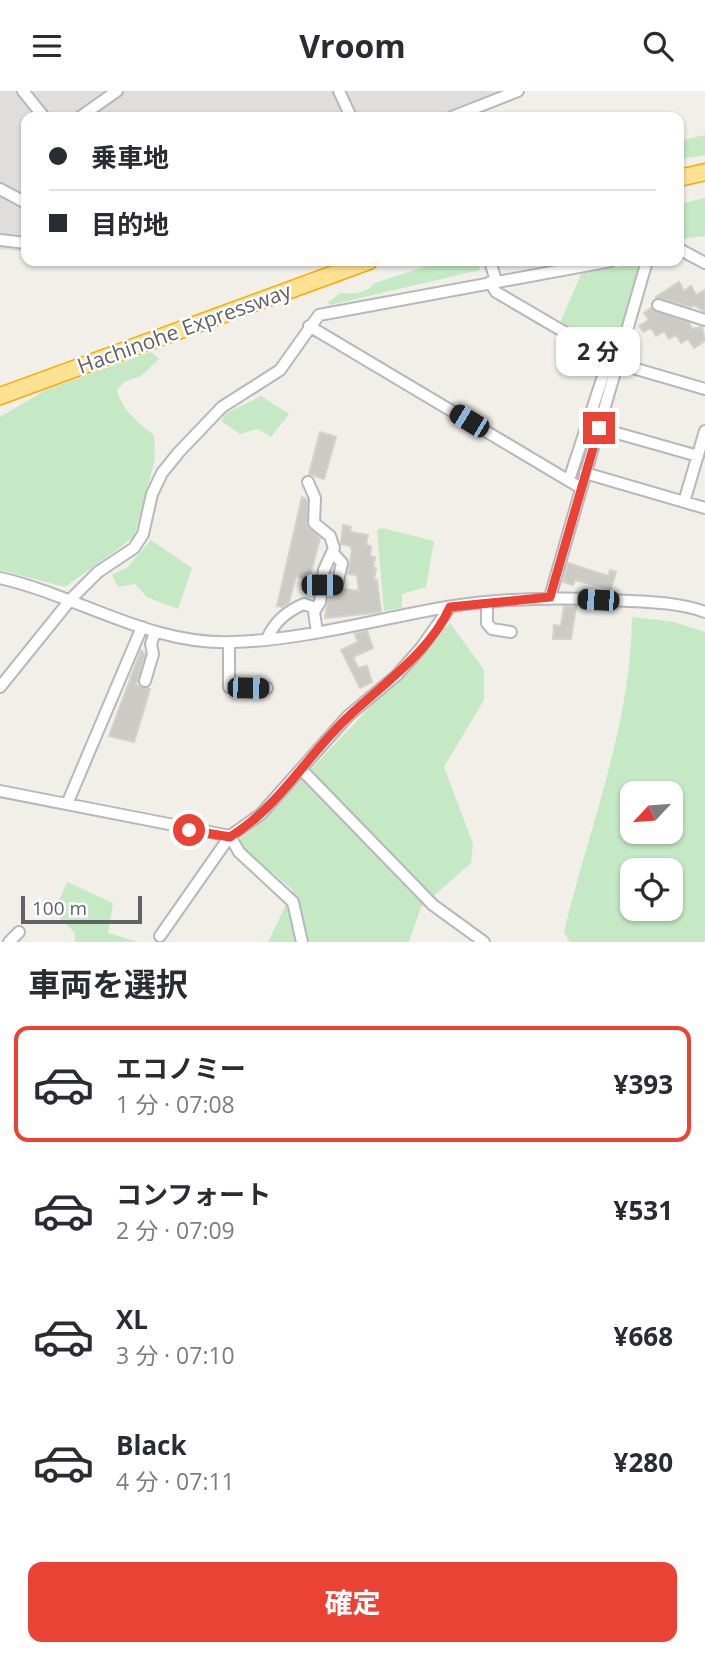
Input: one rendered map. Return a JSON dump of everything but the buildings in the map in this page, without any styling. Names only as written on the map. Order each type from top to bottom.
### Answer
[{"type":"highway","points":[[684,177],[705,172]]},
{"type":"highway","name":"Hachinohe Expressway","points":[[0,396],[355,266]]},
{"type":"street","points":[[23,91],[40,112]]},
{"type":"street","points":[[87,112],[117,91]]},
{"type":"street","points":[[340,91],[349,112]]},
{"type":"street","points":[[465,112],[518,91]]},
{"type":"street","points":[[0,189],[21,201]]},
{"type":"street","points":[[0,240],[21,242]]},
{"type":"street","points":[[684,252],[705,263]]},
{"type":"street","points":[[0,687],[71,599],[98,572],[134,548],[143,534],[152,494],[162,473],[179,452],[222,407],[280,370],[319,315],[492,274],[565,266]]},
{"type":"street","points":[[550,597],[646,266]]},
{"type":"street","points":[[492,274],[496,292],[619,364],[705,389]]},
{"type":"street","points":[[658,305],[705,320]]},
{"type":"street","points":[[309,326],[581,488]]},
{"type":"street","points":[[569,480],[609,358]]},
{"type":"street","points":[[599,428],[698,456]]},
{"type":"street","points":[[684,502],[700,469],[698,456],[705,431]]},
{"type":"street","points":[[585,473],[705,508]]},
{"type":"street","points":[[308,482],[316,498],[314,523],[330,536],[334,554],[342,563],[337,585],[322,585]]},
{"type":"street","points":[[317,632],[315,608],[320,602],[324,570],[334,554]]},
{"type":"street","points":[[324,570],[339,574]]},
{"type":"street","points":[[0,578],[71,599],[165,637],[229,642],[317,632],[450,607],[550,597],[674,604],[705,612]]},
{"type":"street","points":[[488,602],[487,623],[492,629],[511,632]]},
{"type":"street","points":[[267,639],[277,621],[296,607],[304,604],[315,608]]},
{"type":"street","points":[[160,936],[230,837],[261,814],[348,716],[413,657],[450,607]]},
{"type":"street","points":[[67,804],[142,627]]},
{"type":"street","points":[[145,681],[153,654],[150,643],[155,632]]},
{"type":"street","points":[[229,642],[229,687],[267,688]]},
{"type":"street","points":[[301,769],[433,905],[484,942]]},
{"type":"street","points":[[0,791],[230,837],[239,852],[293,902],[302,942]]},
{"type":"street","points":[[9,942],[19,932]]},
{"type":"shaded area","points":[[0,91],[502,91],[451,112],[21,112],[21,251],[0,249]]},
{"type":"green space","points":[[705,135],[705,155],[684,158],[684,140]]},
{"type":"green space","points":[[705,198],[705,236],[684,238],[684,203]]},
{"type":"green space","points":[[428,266],[479,266],[480,270],[330,305],[328,302],[341,293],[360,293],[375,283]]},
{"type":"green space","points":[[623,266],[635,266],[639,270],[616,353],[612,355],[560,323],[581,274]]},
{"type":"green space","points":[[151,352],[159,359],[141,376],[124,382],[117,390],[127,410],[154,435],[155,459],[134,537],[65,587],[0,570],[0,417],[46,390]]},
{"type":"green space","points":[[261,396],[289,414],[271,437],[258,429],[240,434],[221,421],[225,414]]},
{"type":"green space","points":[[382,528],[434,541],[426,587],[402,594],[402,608],[384,611],[377,530]]},
{"type":"green space","points":[[151,540],[192,568],[178,609],[147,597],[135,584],[118,587],[112,575],[128,567]]},
{"type":"green space","points":[[632,617],[674,622],[705,632],[705,942],[570,942],[564,932],[617,737]]},
{"type":"green space","points":[[450,623],[484,670],[484,700],[444,767],[473,844],[471,863],[421,907],[409,942],[268,942],[293,890],[236,842],[258,825]]},
{"type":"green space","points":[[67,882],[113,903],[108,933],[138,942],[75,942],[75,933],[54,912]]},
{"type":"route","points":[[189,830],[230,837],[261,814],[348,716],[409,662],[446,616],[450,607],[507,599],[550,597],[599,428]]}]
